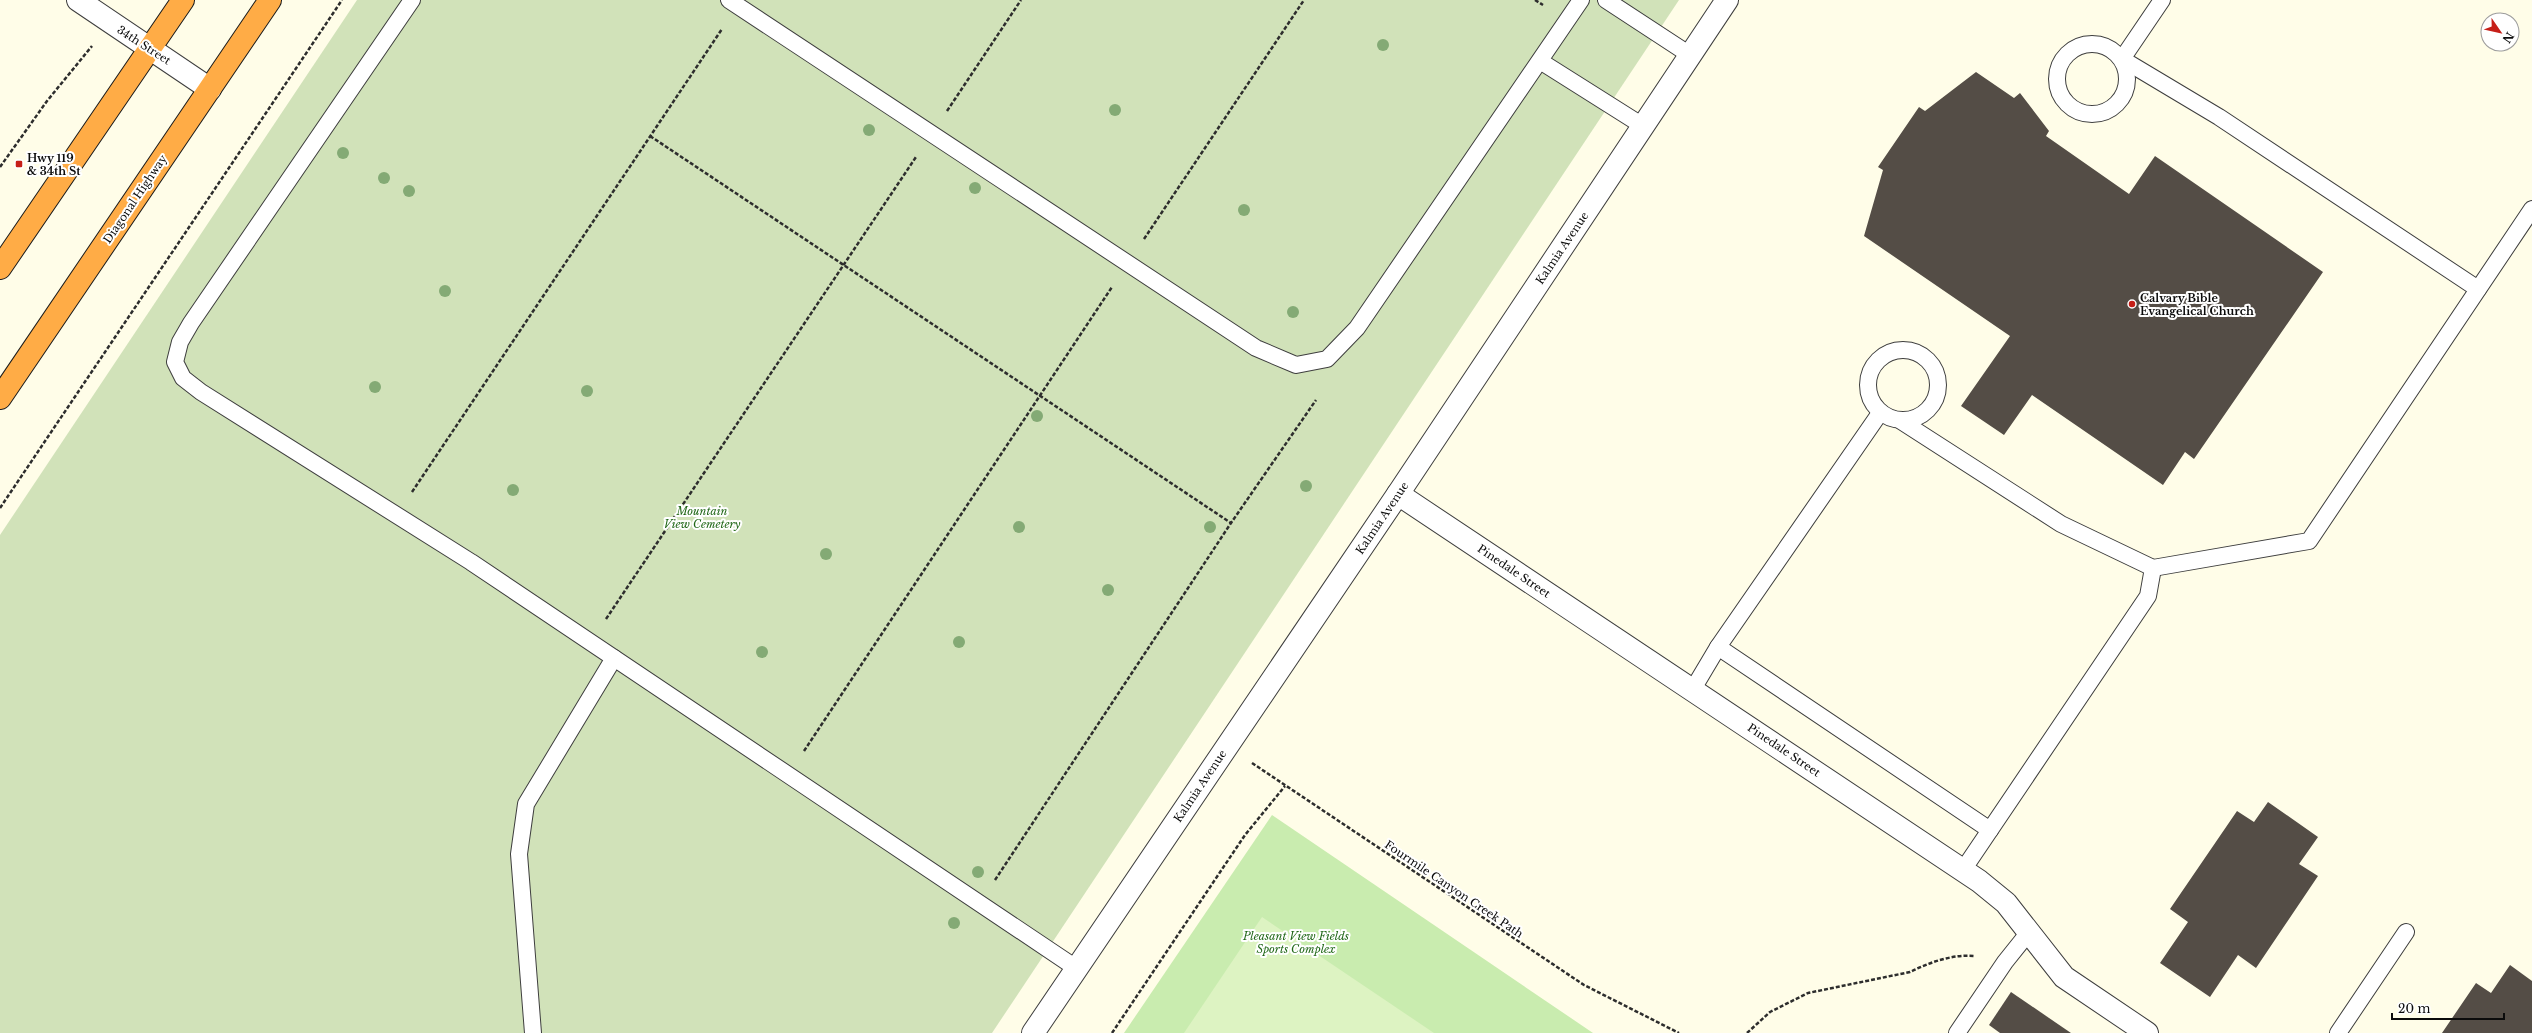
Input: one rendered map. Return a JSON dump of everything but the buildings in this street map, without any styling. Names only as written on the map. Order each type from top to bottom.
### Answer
[{"type":"highway","points":[[0,268],[183,0]]},
{"type":"highway","name":"Diagonal Highway","points":[[0,398],[270,0]]},
{"type":"street","name":"34th Street","points":[[78,0],[210,89]]},
{"type":"street","name":"Kalmia Avenue","points":[[1033,1033],[1398,494],[1727,0]]},
{"type":"street","name":"Pinedale Street","points":[[1398,494],[1963,870],[2006,903],[2064,977],[2147,1033]]},
{"type":"lane","points":[[412,0],[191,323],[180,342],[175,362],[183,378],[201,392],[397,515],[591,642],[980,902],[1076,968]]},
{"type":"lane","points":[[733,3],[1256,348],[1296,365],[1327,359],[1357,328],[1385,290],[1581,0]]},
{"type":"lane","points":[[1606,0],[1690,55]]},
{"type":"lane","points":[[2122,59],[2162,0]]},
{"type":"lane","points":[[2122,59],[2128,74],[2127,86],[2122,99],[2103,113],[2090,114],[2080,112],[2063,98],[2057,87],[2060,64],[2066,55],[2076,47],[2089,43],[2102,44],[2114,50],[2122,59],[2219,117],[2478,289]]},
{"type":"lane","points":[[1540,60],[1643,126]]},
{"type":"lane","points":[[1901,421],[2061,524],[2153,568],[2309,541],[2532,210]]},
{"type":"lane","points":[[1899,350],[1912,350],[1924,357],[1933,366],[1938,380],[1938,393],[1932,406],[1924,414],[1913,419],[1901,421],[1891,419],[1880,413],[1868,394],[1867,384],[1870,371],[1876,361],[1887,354],[1899,350]]},
{"type":"lane","points":[[1693,689],[1718,647],[1880,413]]},
{"type":"lane","points":[[1963,870],[2148,596],[2153,568]]},
{"type":"lane","points":[[1718,647],[1990,830]]},
{"type":"lane","points":[[533,1033],[519,854],[526,804],[614,658]]},
{"type":"lane","points":[[1957,1033],[2005,962],[2029,932]]},
{"type":"lane","points":[[2338,1033],[2406,932]]},
{"type":"path","points":[[0,508],[342,0]]},
{"type":"path","points":[[591,642],[1021,0]]},
{"type":"path","points":[[788,774],[1039,395],[1304,0]]},
{"type":"path","points":[[397,515],[650,136],[733,3]]},
{"type":"path","points":[[0,167],[47,101],[112,23]]},
{"type":"path","points":[[650,136],[1231,523]]},
{"type":"path","points":[[980,902],[1231,523],[1316,400]]},
{"type":"path","name":"Fourmile Canyon Creek Path","points":[[1227,747],[1584,985],[1679,1033]]},
{"type":"path","points":[[1112,1033],[1245,835],[1285,786]]},
{"type":"path","points":[[1747,1033],[1770,1012],[1808,993],[1910,972],[1926,964],[1962,955],[1987,957],[2005,962]]},
{"type":"green space","name":"Mountain View Cemetery","points":[[357,0],[1679,0],[992,1033],[0,1033],[0,535]]},
{"type":"green space","name":"Pleasant View Fields Sports Complex","points":[[1272,815],[1593,1033],[1124,1033]]},
{"type":"green space","points":[[1262,917],[1434,1033],[1184,1033]]},
{"type":"place","name":"Hwy 119 & 34th St","points":[[19,164]]},
{"type":"place","name":"Calvary Bible Evangelical Church","points":[[2132,304]]}]
